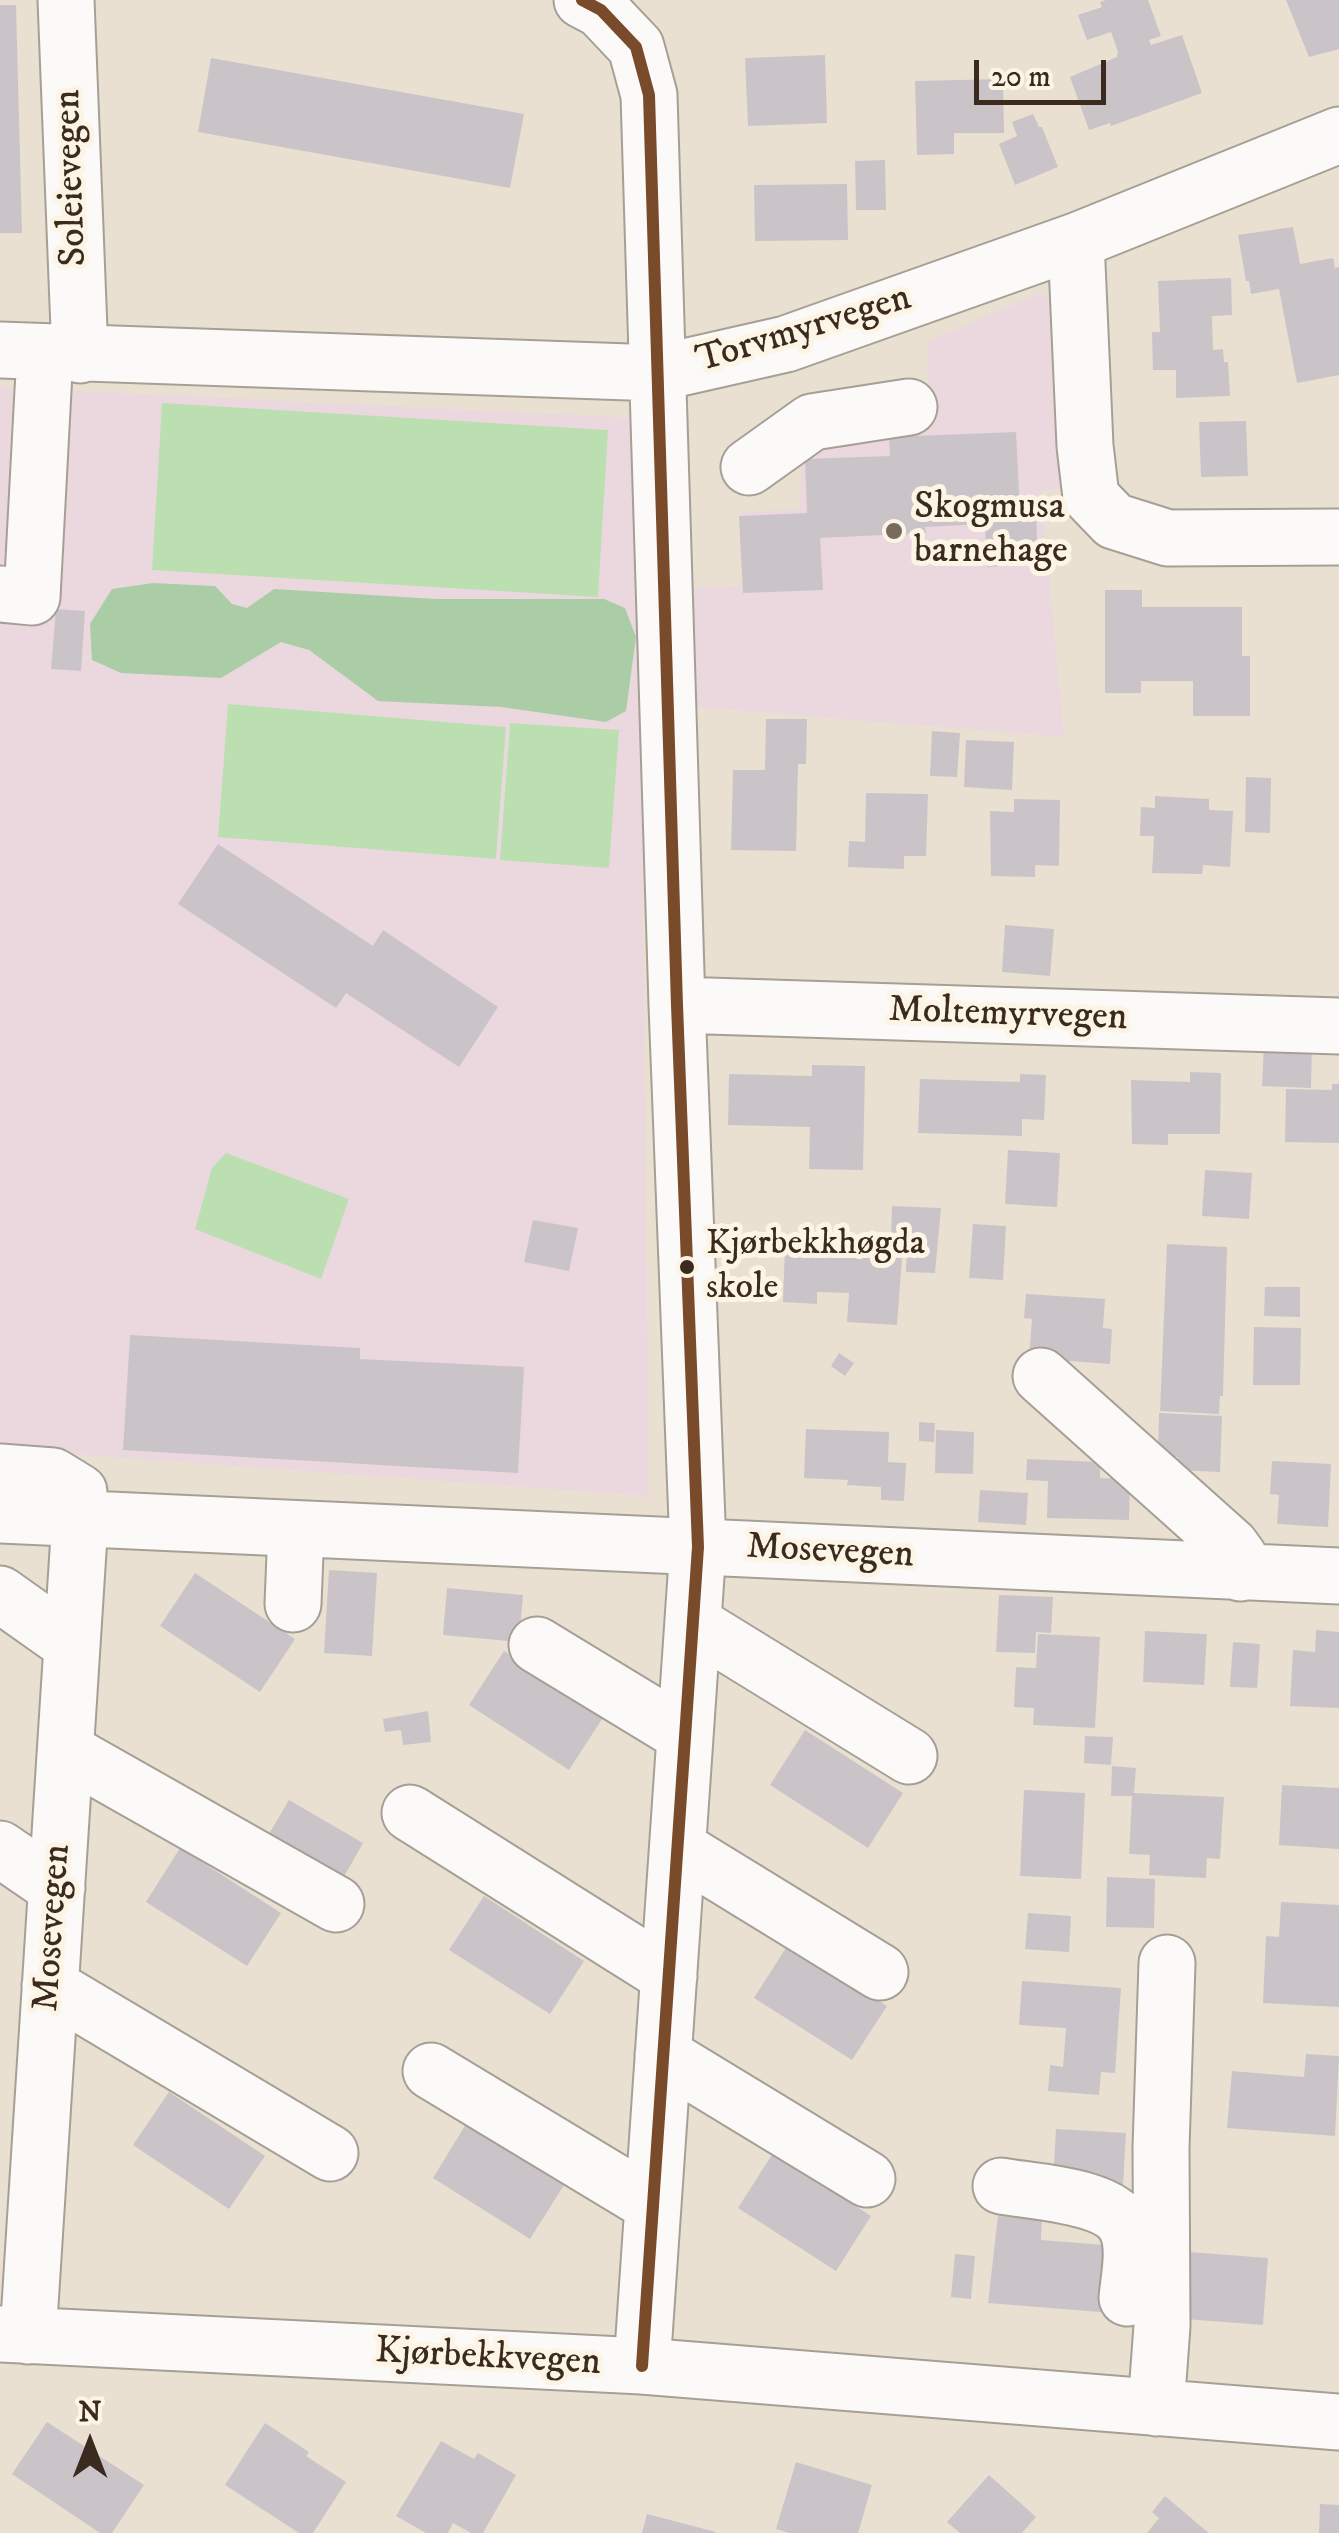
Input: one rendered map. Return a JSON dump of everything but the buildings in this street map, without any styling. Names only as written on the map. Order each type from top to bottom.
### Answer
[{"type":"street","name":"Soleievegen","points":[[0,594],[32,597],[42,353],[66,0]]},
{"type":"street","points":[[613,10],[636,46],[648,95],[698,1547],[642,2366]]},
{"type":"street","name":"Torvmyrvegen","points":[[42,353],[658,373],[786,344],[1076,242],[1339,134]]},
{"type":"street","points":[[1076,242],[1091,497],[1114,522],[1168,538],[1339,537]]},
{"type":"street","points":[[786,344],[812,422]]},
{"type":"street","points":[[749,466],[812,422],[910,406]]},
{"type":"street","name":"Moltemyrvegen","points":[[677,1005],[1339,1026]]},
{"type":"street","points":[[1041,1376],[1231,1546],[1239,1557],[1240,1574]]},
{"type":"street","points":[[0,1472],[53,1476],[79,1492],[80,1520]]},
{"type":"street","name":"Mosevegen","points":[[0,1514],[1339,1576]]},
{"type":"street","name":"Mosevegen","points":[[14,2335],[21,2118],[50,1986],[80,1520]]},
{"type":"street","points":[[293,1604],[296,1529]]},
{"type":"street","points":[[0,1594],[72,1644]]},
{"type":"street","points":[[693,1623],[910,1756]]},
{"type":"street","points":[[537,1645],[686,1735]]},
{"type":"street","points":[[66,1751],[336,1904]]},
{"type":"street","points":[[410,1814],[669,1976]]},
{"type":"street","points":[[678,1848],[880,1972]]},
{"type":"street","points":[[0,1850],[57,1888]]},
{"type":"street","points":[[1138,2406],[1162,2326],[1161,2148],[1167,1963]]},
{"type":"street","points":[[50,1986],[330,2154]]},
{"type":"street","points":[[663,2055],[867,2179]]},
{"type":"street","points":[[431,2071],[653,2204]]},
{"type":"street","points":[[1002,2186],[1098,2203],[1116,2214],[1126,2228],[1131,2246],[1138,2406]]},
{"type":"street","name":"Kjørbekkvegen","points":[[14,2335],[642,2366],[1339,2422]]},
{"type":"shaded area","name":"Skogmusa barnehage","points":[[1041,293],[1065,313],[1073,487],[1041,491],[1064,737],[693,707],[689,587],[749,586],[742,512],[799,510],[803,447],[927,429],[928,341]]},
{"type":"shaded area","name":"Kjørbekkhøgda skole","points":[[0,387],[638,418],[649,1496],[0,1449]]},
{"type":"green space","points":[[162,403],[608,430],[598,597],[152,570]]},
{"type":"green space","points":[[153,583],[215,586],[232,604],[247,608],[274,589],[436,599],[604,599],[625,608],[636,637],[626,711],[606,722],[501,707],[378,701],[309,650],[281,642],[221,678],[121,673],[92,660],[90,624],[112,589]]},
{"type":"green space","points":[[228,704],[506,727],[496,859],[218,837]]},
{"type":"green space","points":[[510,723],[619,730],[609,868],[500,860]]},
{"type":"green space","points":[[226,1153],[349,1199],[321,1279],[195,1229],[212,1168]]},
{"type":"transit line","points":[[582,0],[601,10],[636,47],[649,95],[698,1547],[642,2366]]},
{"type":"place","name":"Skogmusa barnehage","points":[[894,531]]},
{"type":"place","name":"Kjørbekkhøgda skole","points":[[687,1267]]}]
